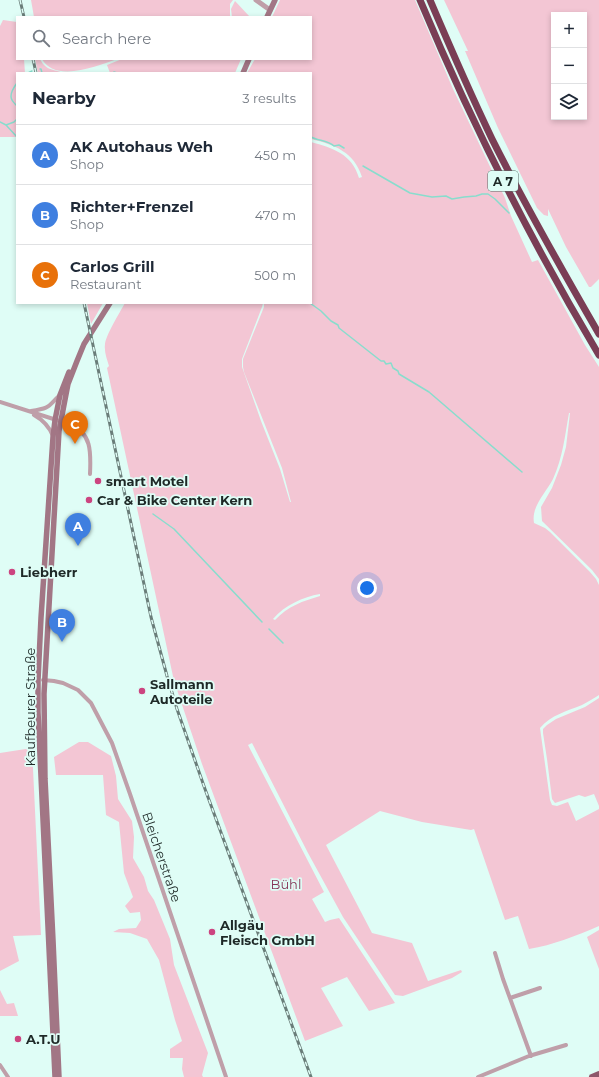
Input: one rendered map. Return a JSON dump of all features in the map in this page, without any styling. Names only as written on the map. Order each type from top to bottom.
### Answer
[{"type":"highway","name":"A 7","points":[[420,0],[465,102],[510,195],[548,266],[599,355]]},
{"type":"highway","name":"A 7","points":[[430,0],[472,97],[506,165],[555,259],[599,334]]},
{"type":"main road","points":[[267,16],[275,0]]},
{"type":"main road","points":[[243,72],[249,60]]},
{"type":"main road","name":"Kaufbeurer Straße","points":[[55,1077],[38,712],[58,421],[60,394],[74,358],[109,304]]},
{"type":"main road","name":"Kaufbeurer Straße","points":[[59,1077],[41,680],[45,560],[53,437],[68,384],[84,344]]},
{"type":"main road","points":[[592,1077],[599,1074]]},
{"type":"street","points":[[256,0],[270,10]]},
{"type":"street","points":[[29,411],[49,407],[60,394]]},
{"type":"street","points":[[0,402],[74,426],[79,429],[87,438],[90,454],[90,474]]},
{"type":"street","points":[[29,411],[46,424],[53,437]]},
{"type":"street","name":"Bleicherstraße","points":[[41,680],[63,682],[78,690],[91,703],[112,742],[226,1077]]},
{"type":"street","points":[[495,953],[531,1056]]},
{"type":"street","points":[[510,998],[540,988]]},
{"type":"street","points":[[478,1077],[531,1056],[566,1045]]},
{"type":"street","points":[[0,1065],[8,1077]]},
{"type":"green space","points":[[31,0],[233,0],[230,4],[230,16],[34,16]]},
{"type":"green space","name":"Bühl","points":[[280,0],[415,0],[453,89],[505,198],[511,216],[532,262],[538,260],[585,345],[599,367],[599,579],[592,570],[542,521],[541,507],[552,488],[566,447],[570,413],[556,471],[553,479],[537,505],[534,523],[550,532],[590,572],[599,585],[599,695],[582,705],[554,717],[540,728],[550,800],[552,805],[557,806],[568,802],[576,821],[599,809],[599,926],[564,940],[529,949],[518,916],[505,920],[474,829],[471,830],[422,822],[380,811],[326,845],[372,933],[412,943],[428,981],[461,970],[462,972],[452,978],[403,996],[395,995],[343,917],[308,853],[252,743],[248,745],[324,892],[312,899],[325,922],[339,918],[395,1003],[369,1011],[347,977],[321,988],[343,1026],[305,1041],[202,764],[174,681],[107,368],[109,366],[105,347],[108,335],[124,304],[263,304],[242,359],[242,367],[291,502],[282,468],[244,372],[243,359],[264,304],[312,304],[312,142],[341,153],[352,163],[359,178],[362,177],[354,161],[349,156],[336,147],[312,139],[312,72],[248,72],[254,60],[312,60],[312,16],[272,16]],"holes":[[[320,594],[320,596],[285,611],[275,620],[273,619],[295,602]]]},
{"type":"green space","points":[[444,0],[599,0],[599,279],[591,287],[589,287],[566,247],[548,209],[548,216],[544,215],[537,208],[498,128],[465,51],[468,51]]},
{"type":"green space","points":[[235,1],[249,16],[232,16],[231,9]]},
{"type":"green space","points":[[3,20],[16,22],[16,60],[24,60],[25,72],[16,72],[16,137],[0,137],[0,26]]},
{"type":"green space","points":[[35,60],[40,60],[48,68],[60,72],[38,72]]},
{"type":"green space","points":[[43,60],[114,60],[77,71],[57,70],[48,66]]},
{"type":"green space","points":[[120,60],[241,60],[235,72],[110,72],[107,65]]},
{"type":"green space","points":[[87,304],[102,304],[91,324]]},
{"type":"green space","points":[[599,698],[599,806],[594,794],[585,797],[579,795],[555,803],[552,799],[543,729],[556,719],[585,707]]},
{"type":"green space","points":[[79,742],[88,742],[111,756],[116,776],[118,799],[132,821],[134,837],[133,858],[144,877],[148,891],[154,900],[170,939],[174,965],[208,1053],[202,1075],[203,1077],[184,1077],[182,1069],[183,1058],[170,1058],[170,1049],[182,1041],[159,960],[147,939],[130,933],[113,932],[119,929],[136,928],[141,920],[140,912],[130,913],[125,906],[133,897],[124,873],[119,822],[106,815],[103,775],[56,775],[54,757]]},
{"type":"green space","points":[[32,748],[41,935],[13,936],[19,961],[0,971],[0,753]]},
{"type":"green space","points":[[599,930],[599,969],[587,937]]},
{"type":"green space","points":[[0,990],[7,1004],[14,1003],[18,1016],[0,1016]]},
{"type":"waterway","points":[[40,69],[42,72]]},
{"type":"waterway","points":[[16,84],[11,93],[12,101],[16,105]]},
{"type":"waterway","points":[[0,122],[6,125],[16,120]]},
{"type":"waterway","points":[[6,125],[16,136]]},
{"type":"waterway","points":[[312,137],[334,146],[339,145],[344,148]]},
{"type":"waterway","points":[[363,166],[410,193],[432,197],[446,196],[452,199],[488,194],[509,213]]},
{"type":"waterway","points":[[311,304],[381,361],[384,361],[386,364],[391,363],[393,368],[398,371],[399,374],[429,392],[522,472]]},
{"type":"waterway","points":[[153,514],[174,529],[262,622]]},
{"type":"waterway","points":[[269,629],[283,643]]},
{"type":"railway","points":[[20,0],[24,16]]},
{"type":"railway","points":[[33,60],[36,72]]},
{"type":"railway","points":[[84,304],[151,617],[167,676],[205,789],[311,1077]]},
{"type":"place","name":"Carlos Grill","points":[[75,444]]},
{"type":"place","name":"smart Motel","points":[[98,481]]},
{"type":"place","name":"Car & Bike Center Kern","points":[[89,500]]},
{"type":"place","name":"AK Autohaus Weh","points":[[78,546]]},
{"type":"place","name":"Liebherr","points":[[12,572]]},
{"type":"place","name":"Richter+Frenzel","points":[[62,642]]},
{"type":"place","name":"Sallmann Autoteile","points":[[142,691]]},
{"type":"place","name":"Allgäu Fleisch GmbH","points":[[212,932]]},
{"type":"place","name":"A.T.U","points":[[18,1039]]}]
